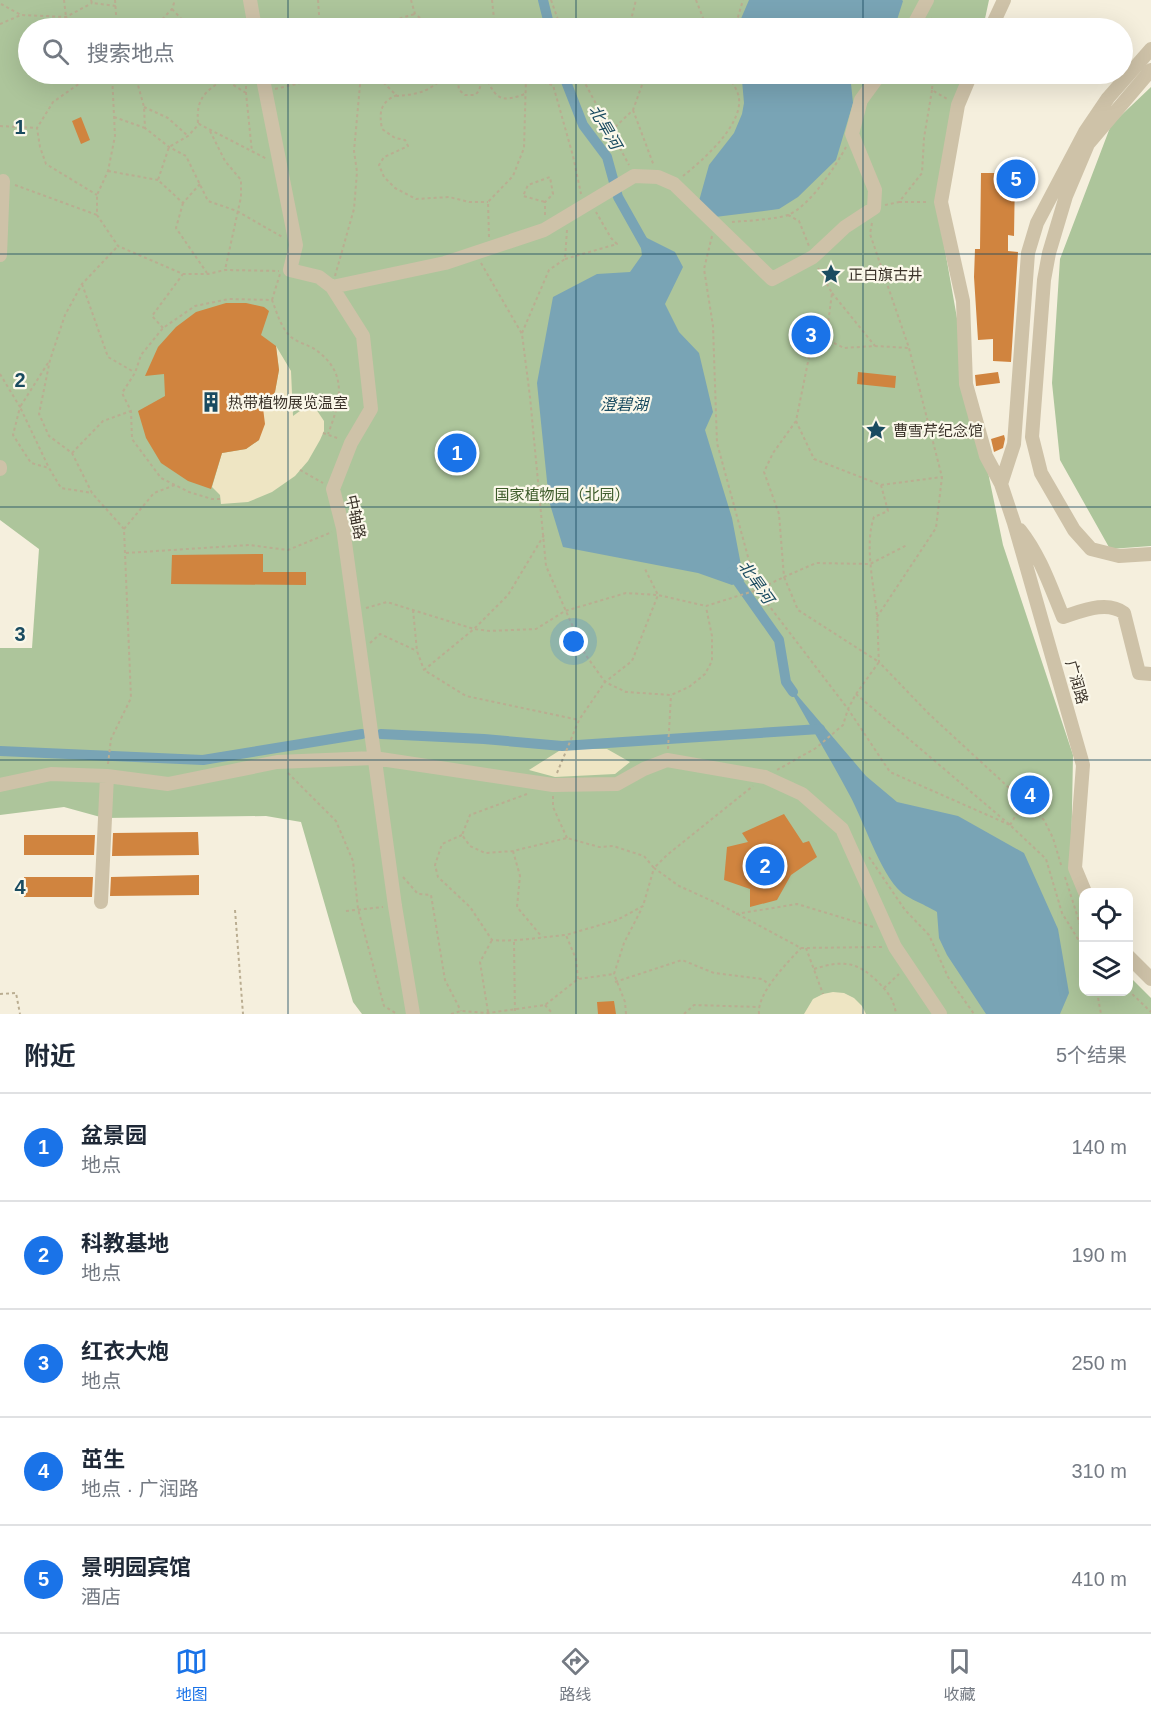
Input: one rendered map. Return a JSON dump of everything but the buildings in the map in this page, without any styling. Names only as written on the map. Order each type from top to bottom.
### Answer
[{"type":"street","points":[[250,0],[253,18]]},
{"type":"street","points":[[918,18],[927,0]]},
{"type":"street","points":[[993,0],[998,14]]},
{"type":"street","points":[[996,18],[1004,0]]},
{"type":"street","points":[[1133,70],[1151,50]]},
{"type":"street","points":[[1151,70],[1088,144],[1066,196],[1049,253],[1044,280],[1032,437],[1041,473],[1074,530],[1091,549],[1119,555],[1151,554]]},
{"type":"street","points":[[264,84],[296,245],[290,270],[319,277],[332,287],[445,263],[544,230],[634,176],[658,177],[674,184],[772,279],[813,257],[845,227],[874,208],[875,190],[852,134],[861,100],[873,84]]},
{"type":"street","points":[[941,202],[958,105],[967,84]]},
{"type":"street","points":[[1001,484],[1014,444],[1028,253],[1037,223],[1085,132],[1121,84]]},
{"type":"street","points":[[0,255],[3,181]]},
{"type":"street","name":"广润路","points":[[941,202],[963,301],[966,384],[986,456],[1001,484],[1014,523],[1083,765],[1075,868],[1082,888]]},
{"type":"street","name":"中轴路","points":[[332,287],[363,336],[371,409],[351,443],[333,489],[343,528],[412,1014]]},
{"type":"street","points":[[1014,444],[1023,430],[1034,420]]},
{"type":"street","points":[[1014,523],[1032,547],[1063,617],[1091,608],[1118,608],[1124,613],[1139,673],[1151,674]]},
{"type":"street","points":[[0,785],[51,774],[107,776],[168,784],[278,762],[374,758],[552,785],[618,784],[644,769],[667,760],[765,777],[802,794],[842,829],[895,947],[940,1014]]},
{"type":"street","points":[[101,902],[107,776]]},
{"type":"street","points":[[1133,961],[1151,979]]},
{"type":"path","points":[[3,0],[0,4],[21,15]]},
{"type":"path","points":[[64,0],[66,16]]},
{"type":"path","points":[[115,0],[117,18]]},
{"type":"path","points":[[163,18],[172,9],[175,0]]},
{"type":"path","points":[[318,0],[319,18]]},
{"type":"path","points":[[411,0],[415,14],[420,18]]},
{"type":"path","points":[[492,0],[494,18]]},
{"type":"path","points":[[551,0],[557,18]]},
{"type":"path","points":[[632,18],[636,0]]},
{"type":"path","points":[[696,0],[703,18]]},
{"type":"path","points":[[737,18],[743,0]]},
{"type":"path","points":[[0,24],[21,15],[66,16],[92,1],[116,6]]},
{"type":"path","points":[[172,9],[181,18]]},
{"type":"path","points":[[401,18],[415,14]]},
{"type":"path","points":[[79,84],[53,102],[37,129],[46,164],[97,195]]},
{"type":"path","points":[[112,84],[115,136],[108,171],[97,195],[97,215],[118,246],[183,274],[208,274],[225,270],[281,271],[272,300],[284,328],[292,338],[316,350],[334,370],[340,394],[339,406],[328,434]]},
{"type":"path","points":[[138,84],[144,107],[145,128]]},
{"type":"path","points":[[199,124],[197,109],[205,92],[218,84]]},
{"type":"path","points":[[231,84],[246,93]]},
{"type":"path","points":[[246,84],[252,152]]},
{"type":"path","points":[[265,91],[295,84]]},
{"type":"path","points":[[332,287],[354,209],[357,172],[354,151],[360,84]]},
{"type":"path","points":[[385,84],[397,95]]},
{"type":"path","points":[[435,84],[418,94],[397,95],[388,99],[381,107],[382,129],[395,138],[405,140],[408,146],[384,157],[379,165],[384,177],[395,188],[416,198],[449,198],[469,202],[488,202]]},
{"type":"path","points":[[458,84],[459,90],[465,95],[475,95],[481,84]]},
{"type":"path","points":[[490,84],[500,98],[508,100],[525,94]]},
{"type":"path","points":[[489,248],[488,202],[513,176],[524,148],[525,84]]},
{"type":"path","points":[[522,334],[549,270],[566,259],[617,244],[586,203],[553,85],[549,84]]},
{"type":"path","points":[[585,84],[634,176]]},
{"type":"path","points":[[611,131],[633,110],[642,84]]},
{"type":"path","points":[[674,184],[707,158],[736,117],[739,94],[733,84]]},
{"type":"path","points":[[899,202],[922,173],[924,138],[932,84]]},
{"type":"path","points":[[932,90],[958,105]]},
{"type":"path","points":[[144,107],[168,118],[188,136]]},
{"type":"path","points":[[633,110],[658,177]]},
{"type":"path","points":[[114,117],[145,128],[169,147],[186,156],[208,201],[237,211],[296,245]]},
{"type":"path","points":[[199,124],[264,158],[279,159]]},
{"type":"path","points":[[158,180],[169,147],[188,136],[199,124]]},
{"type":"path","points":[[0,126],[37,129]]},
{"type":"path","points":[[210,130],[225,161],[241,180],[241,197],[225,270]]},
{"type":"path","points":[[852,134],[832,172],[803,205],[788,215],[714,225],[704,269],[713,326],[717,443],[757,590],[848,709],[890,772],[1010,825]]},
{"type":"path","points":[[108,171],[158,180],[183,203]]},
{"type":"path","points":[[544,230],[545,202],[554,194],[550,177],[528,185],[523,196],[545,202]]},
{"type":"path","points":[[3,181],[97,215]]},
{"type":"path","points":[[200,184],[183,203],[176,228],[208,274]]},
{"type":"path","points":[[877,617],[936,528],[942,477],[909,348],[870,234],[874,208],[899,202],[941,202]]},
{"type":"path","points":[[566,259],[568,215]]},
{"type":"path","points":[[788,215],[799,221],[813,257],[832,293],[875,346]]},
{"type":"path","points":[[107,776],[111,738],[131,698],[124,529],[92,493],[72,453],[49,436],[39,414],[50,360],[65,315],[82,284],[118,246]]},
{"type":"path","points":[[475,252],[522,334],[546,566],[585,654],[605,681],[626,692],[671,695],[689,687],[705,674],[712,661],[712,636],[706,606]]},
{"type":"path","points":[[163,328],[152,316],[183,274]]},
{"type":"path","points":[[82,284],[108,357],[135,373]]},
{"type":"path","points":[[832,293],[826,339],[809,357],[796,421],[772,453],[764,472],[778,514],[784,577],[798,610],[879,662],[929,714],[1044,820],[1053,838],[1079,924]]},
{"type":"path","points":[[220,499],[189,492],[161,478],[132,439],[131,411],[122,393],[135,373],[141,355],[163,328],[195,306],[229,299],[272,300]]},
{"type":"path","points":[[826,339],[844,348],[875,346],[909,348]]},
{"type":"path","points":[[49,468],[32,463],[13,435],[20,406],[50,360]]},
{"type":"path","points":[[0,374],[20,406],[61,488],[92,493]]},
{"type":"path","points":[[72,453],[103,421],[131,411]]},
{"type":"path","points":[[796,421],[814,459],[881,485],[942,477]]},
{"type":"path","points":[[932,432],[981,440]]},
{"type":"path","points":[[323,433],[351,443]]},
{"type":"path","points":[[300,470],[333,489]]},
{"type":"path","points":[[124,529],[153,493],[174,485]]},
{"type":"path","points":[[626,1014],[625,1002],[615,982],[614,974],[624,943],[643,906],[654,868],[667,855],[765,777],[816,748],[843,725],[856,694],[879,662],[877,617],[870,564],[871,525],[874,517],[888,511],[881,485]]},
{"type":"path","points":[[125,553],[249,545],[288,550],[343,528]]},
{"type":"path","points":[[424,670],[474,629],[508,596],[544,535]]},
{"type":"path","points":[[355,611],[387,602],[474,629],[490,631],[537,629],[565,611],[626,593],[658,595],[706,606],[757,590],[816,563],[870,564],[907,545]]},
{"type":"path","points":[[567,838],[553,807],[552,785],[579,721],[605,681],[632,661],[658,595],[645,569]]},
{"type":"path","points":[[413,610],[417,651],[424,670],[466,696],[579,721]]},
{"type":"path","points":[[360,653],[380,634],[417,651]]},
{"type":"path","points":[[856,694],[1010,825],[1046,859],[1062,913],[1079,943]]},
{"type":"path","points":[[667,760],[671,695]]},
{"type":"path","points":[[278,762],[336,821],[354,861],[358,909],[384,1006],[397,1014]]},
{"type":"path","points":[[492,940],[470,907],[438,877],[435,865],[442,844],[462,835],[470,815],[532,792]]},
{"type":"path","points":[[1010,825],[1025,801]]},
{"type":"path","points":[[462,835],[470,846],[485,853],[513,851],[567,838],[599,847],[613,846],[645,856],[654,868],[679,886],[801,948],[895,947]]},
{"type":"path","points":[[513,851],[520,876],[517,907],[542,937]]},
{"type":"path","points":[[867,854],[905,910],[928,935],[948,977],[974,1014]]},
{"type":"path","points":[[391,877],[404,877],[418,894],[431,896],[445,980],[461,1011]]},
{"type":"path","points":[[736,914],[797,904],[888,931]]},
{"type":"path","points":[[346,911],[395,906]]},
{"type":"path","points":[[492,940],[514,942],[566,935],[617,920],[643,906]]},
{"type":"path","points":[[235,910],[243,1014]]},
{"type":"path","points":[[566,935],[576,959],[578,979]]},
{"type":"path","points":[[488,1013],[480,962],[492,940]]},
{"type":"path","points":[[514,942],[515,1014]]},
{"type":"path","points":[[759,1014],[759,1007],[775,976],[801,948]]},
{"type":"path","points":[[807,948],[823,994]]},
{"type":"path","points":[[615,982],[682,960],[714,973],[762,979],[770,986]]},
{"type":"path","points":[[814,969],[830,964],[851,965],[865,970],[890,994],[896,1014]]},
{"type":"path","points":[[884,988],[908,966]]},
{"type":"path","points":[[451,1014],[461,1011],[488,1013],[545,1005],[578,979],[614,974]]},
{"type":"path","points":[[0,994],[16,993],[20,1014]]},
{"type":"path","points":[[1133,995],[1151,1012]]},
{"type":"path","points":[[1098,996],[1101,1014]]},
{"type":"path","points":[[545,1005],[553,1014]]},
{"type":"path","points":[[684,1014],[694,1005],[759,1007]]},
{"type":"green space","name":"国家植物园（北园）","points":[[0,0],[989,0],[985,18],[18,18],[18,84],[963,84],[936,199],[961,341],[1003,545],[1073,755],[1071,864],[1079,891],[1079,996],[1133,996],[1133,980],[1151,998],[1151,1014],[362,1014],[353,1002],[301,822],[266,816],[104,818],[64,807],[0,815],[0,648],[32,648],[39,549],[0,520]]},
{"type":"green space","points":[[1151,87],[1151,546],[1110,549],[1060,460],[1052,383],[1060,259],[1111,125]]},
{"type":"shaded area","points":[[276,346],[291,371],[293,416],[304,408],[316,409],[324,421],[324,431],[308,461],[295,476],[272,492],[248,502],[221,504],[220,495],[212,487],[222,453],[246,449],[259,440],[263,408],[275,392],[279,370]]},
{"type":"shaded area","points":[[562,749],[607,749],[630,762],[615,774],[555,777],[529,770]]},
{"type":"shaded area","points":[[833,992],[844,993],[854,998],[866,1014],[804,1014],[813,999]]},
{"type":"water","points":[[749,0],[903,1],[898,18],[741,18]]},
{"type":"water","points":[[742,84],[851,84],[853,103],[836,160],[798,197],[779,209],[715,217],[699,201],[709,165],[734,133],[744,103]]},
{"type":"water","name":"澄碧湖","points":[[639,234],[675,252],[683,267],[665,304],[679,332],[699,353],[713,412],[705,430],[732,518],[744,581],[732,585],[698,573],[563,547],[549,501],[537,383],[553,297],[597,274],[630,272],[642,255]]},
{"type":"water","points":[[786,682],[866,776],[897,802],[958,816],[1024,853],[1058,929],[1069,993],[1060,1014],[986,1014],[947,955],[939,938],[937,912],[901,892],[886,872],[855,805]]},
{"type":"waterway","name":"北旱河","points":[[543,0],[548,18]]},
{"type":"waterway","name":"北旱河","points":[[567,84],[583,125],[607,157],[618,197],[645,245]]},
{"type":"waterway","name":"北旱河","points":[[731,572],[779,640],[786,682],[793,692]]},
{"type":"waterway","points":[[381,734],[484,739],[562,746],[820,729]]},
{"type":"waterway","points":[[0,751],[203,760],[362,734]]},
{"type":"place","name":"景明园宾馆","points":[[1016,179]]},
{"type":"place","name":"正白旗古井","points":[[831,274]]},
{"type":"place","name":"红衣大炮","points":[[811,335]]},
{"type":"place","name":"热带植物展览温室","points":[[211,402]]},
{"type":"place","name":"曹雪芹纪念馆","points":[[876,430]]},
{"type":"place","name":"盆景园","points":[[457,453]]},
{"type":"place","name":"茁生","points":[[1030,795]]},
{"type":"place","name":"科教基地","points":[[765,866]]}]
